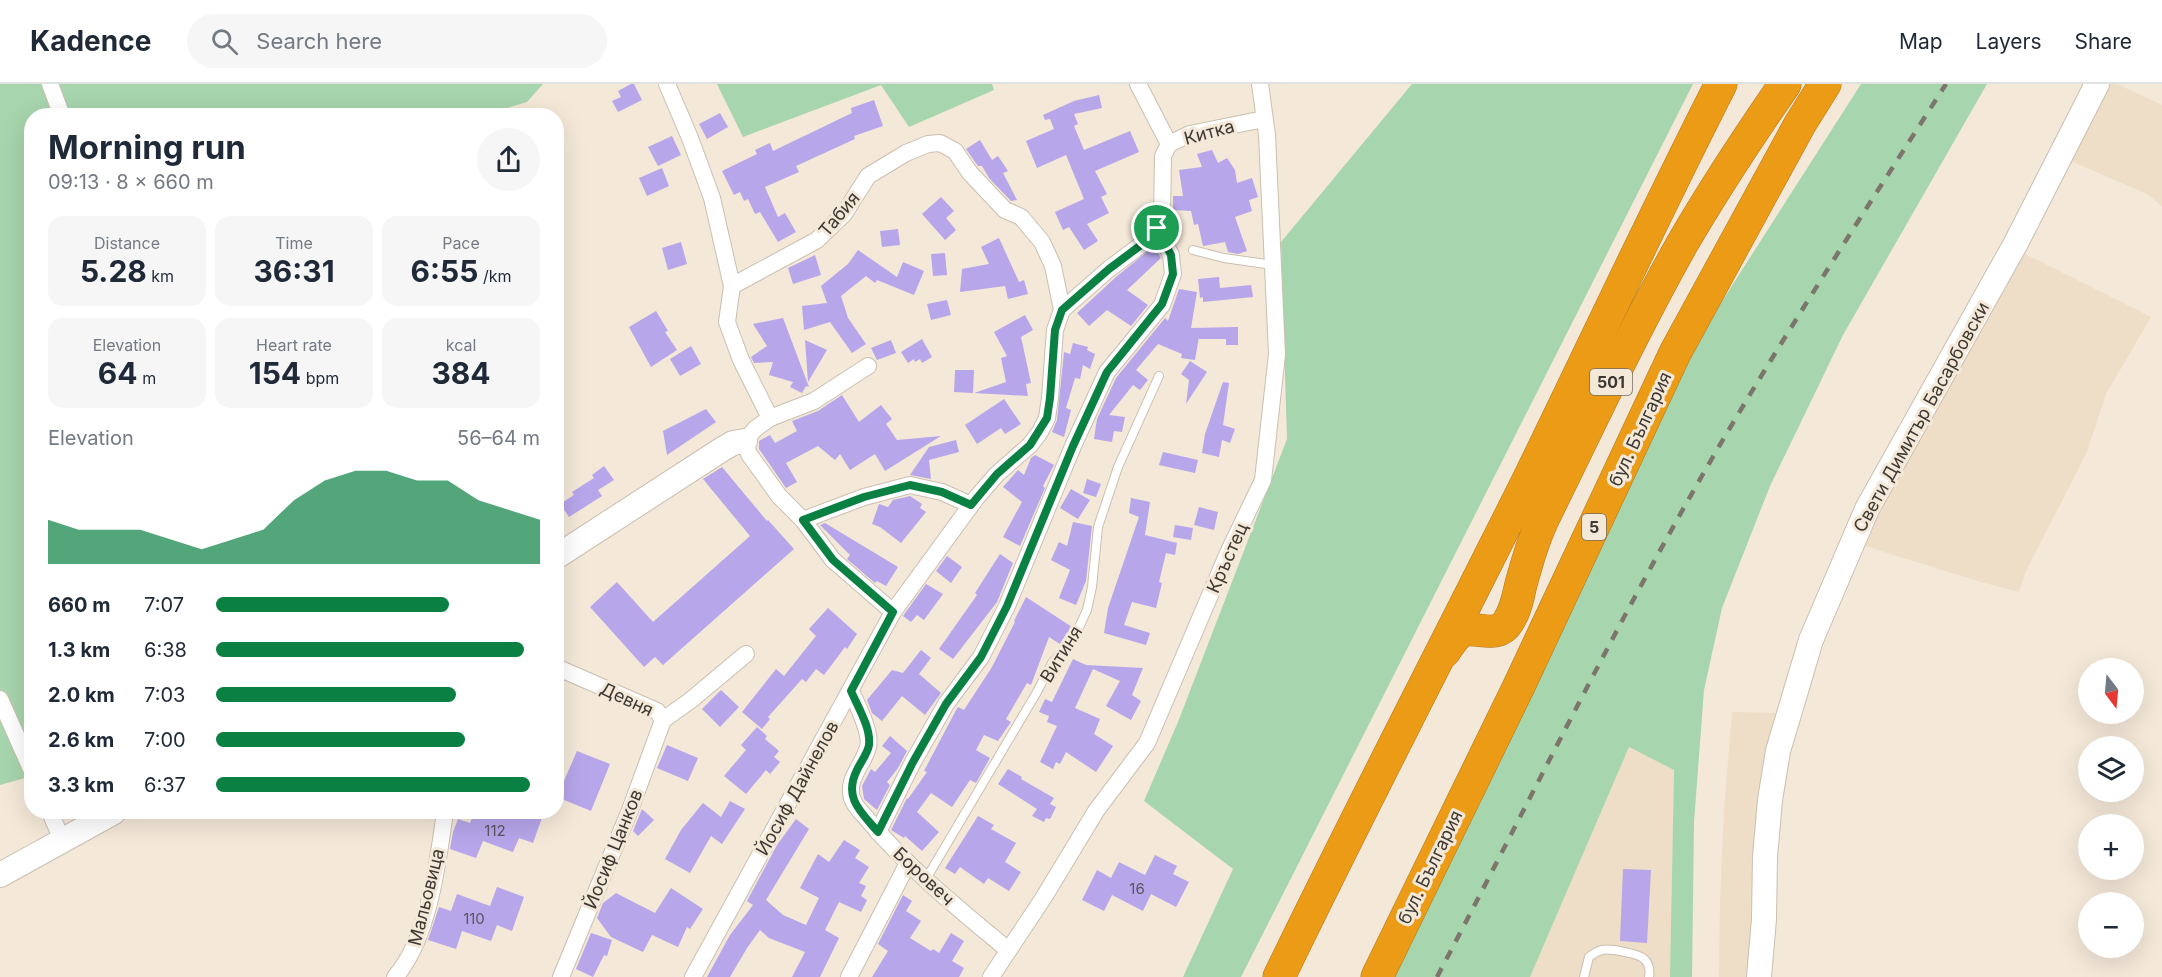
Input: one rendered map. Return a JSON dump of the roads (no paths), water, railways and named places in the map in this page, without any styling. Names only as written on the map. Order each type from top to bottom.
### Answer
[{"type":"highway","points":[[1279,977],[1721,84]]},
{"type":"highway","name":"501","points":[[1439,657],[1457,636],[1466,630],[1500,630],[1506,624],[1517,604],[1532,548],[1544,516],[1636,331],[1681,246],[1732,161],[1785,84]]},
{"type":"highway","name":"бул. България","points":[[1377,977],[1523,678],[1675,353],[1800,124],[1825,84]]},
{"type":"street","points":[[50,84],[59,108]]},
{"type":"street","points":[[667,84],[712,198],[732,286],[727,322],[741,360],[770,418]]},
{"type":"street","points":[[1138,84],[1169,144]]},
{"type":"street","name":"Кръстец","points":[[991,977],[1044,897],[1096,811],[1147,743],[1228,553],[1263,480],[1277,354],[1274,265],[1260,84]]},
{"type":"street","name":"Свети Димитър Басарбовски","points":[[1759,977],[1770,800],[1778,751],[1811,640],[1867,509],[2016,243],[2097,84]]},
{"type":"street","name":"Китка","points":[[1157,228],[1162,215],[1163,156],[1169,144],[1190,134],[1264,118]]},
{"type":"street","name":"Табия","points":[[732,286],[817,240],[844,214],[868,176],[906,153],[928,144],[940,143],[955,151],[970,173],[1005,210],[1021,217],[1042,242],[1053,266],[1062,310]]},
{"type":"street","points":[[878,832],[913,762],[946,704],[981,657],[1007,606],[1073,446],[1107,372],[1162,304],[1173,274],[1171,255],[1157,228],[1141,245],[1062,310]]},
{"type":"street","name":"Йосиф Дайнелов","points":[[693,977],[893,612],[971,505],[997,474],[1030,445],[1047,418],[1055,330],[1062,310]]},
{"type":"street","points":[[564,543],[720,450],[733,443],[745,441],[755,429],[770,418],[814,401],[868,366]]},
{"type":"street","points":[[745,441],[749,454],[778,496],[803,520],[833,560],[893,612]]},
{"type":"street","points":[[803,520],[864,497],[910,485],[942,492],[971,505]]},
{"type":"street","name":"Девня","points":[[564,670],[657,711],[663,720],[746,654]]},
{"type":"street","name":"Боровеч","points":[[851,691],[864,722],[869,747],[854,775],[851,787],[852,799],[878,832],[908,863],[1008,950]]},
{"type":"street","points":[[0,699],[24,753]]},
{"type":"street","name":"Йосиф Цанков","points":[[561,977],[630,810],[663,720]]},
{"type":"street","points":[[53,819],[62,840]]},
{"type":"street","points":[[0,875],[101,819]]},
{"type":"street","name":"Мальовица","points":[[401,976],[421,930],[433,886],[444,819]]},
{"type":"street","points":[[849,977],[908,863]]},
{"type":"lane","points":[[1192,250],[1224,258],[1274,265]]},
{"type":"lane","name":"Витиня","points":[[926,879],[1052,663],[1074,638],[1087,610],[1092,587],[1098,527],[1119,467],[1159,376]]},
{"type":"lane","points":[[1584,977],[1589,957],[1600,950],[1609,949],[1643,957],[1647,961],[1649,977]]},
{"type":"railway","points":[[1437,977],[1611,641],[1683,509],[1776,352],[1946,84]]}]
